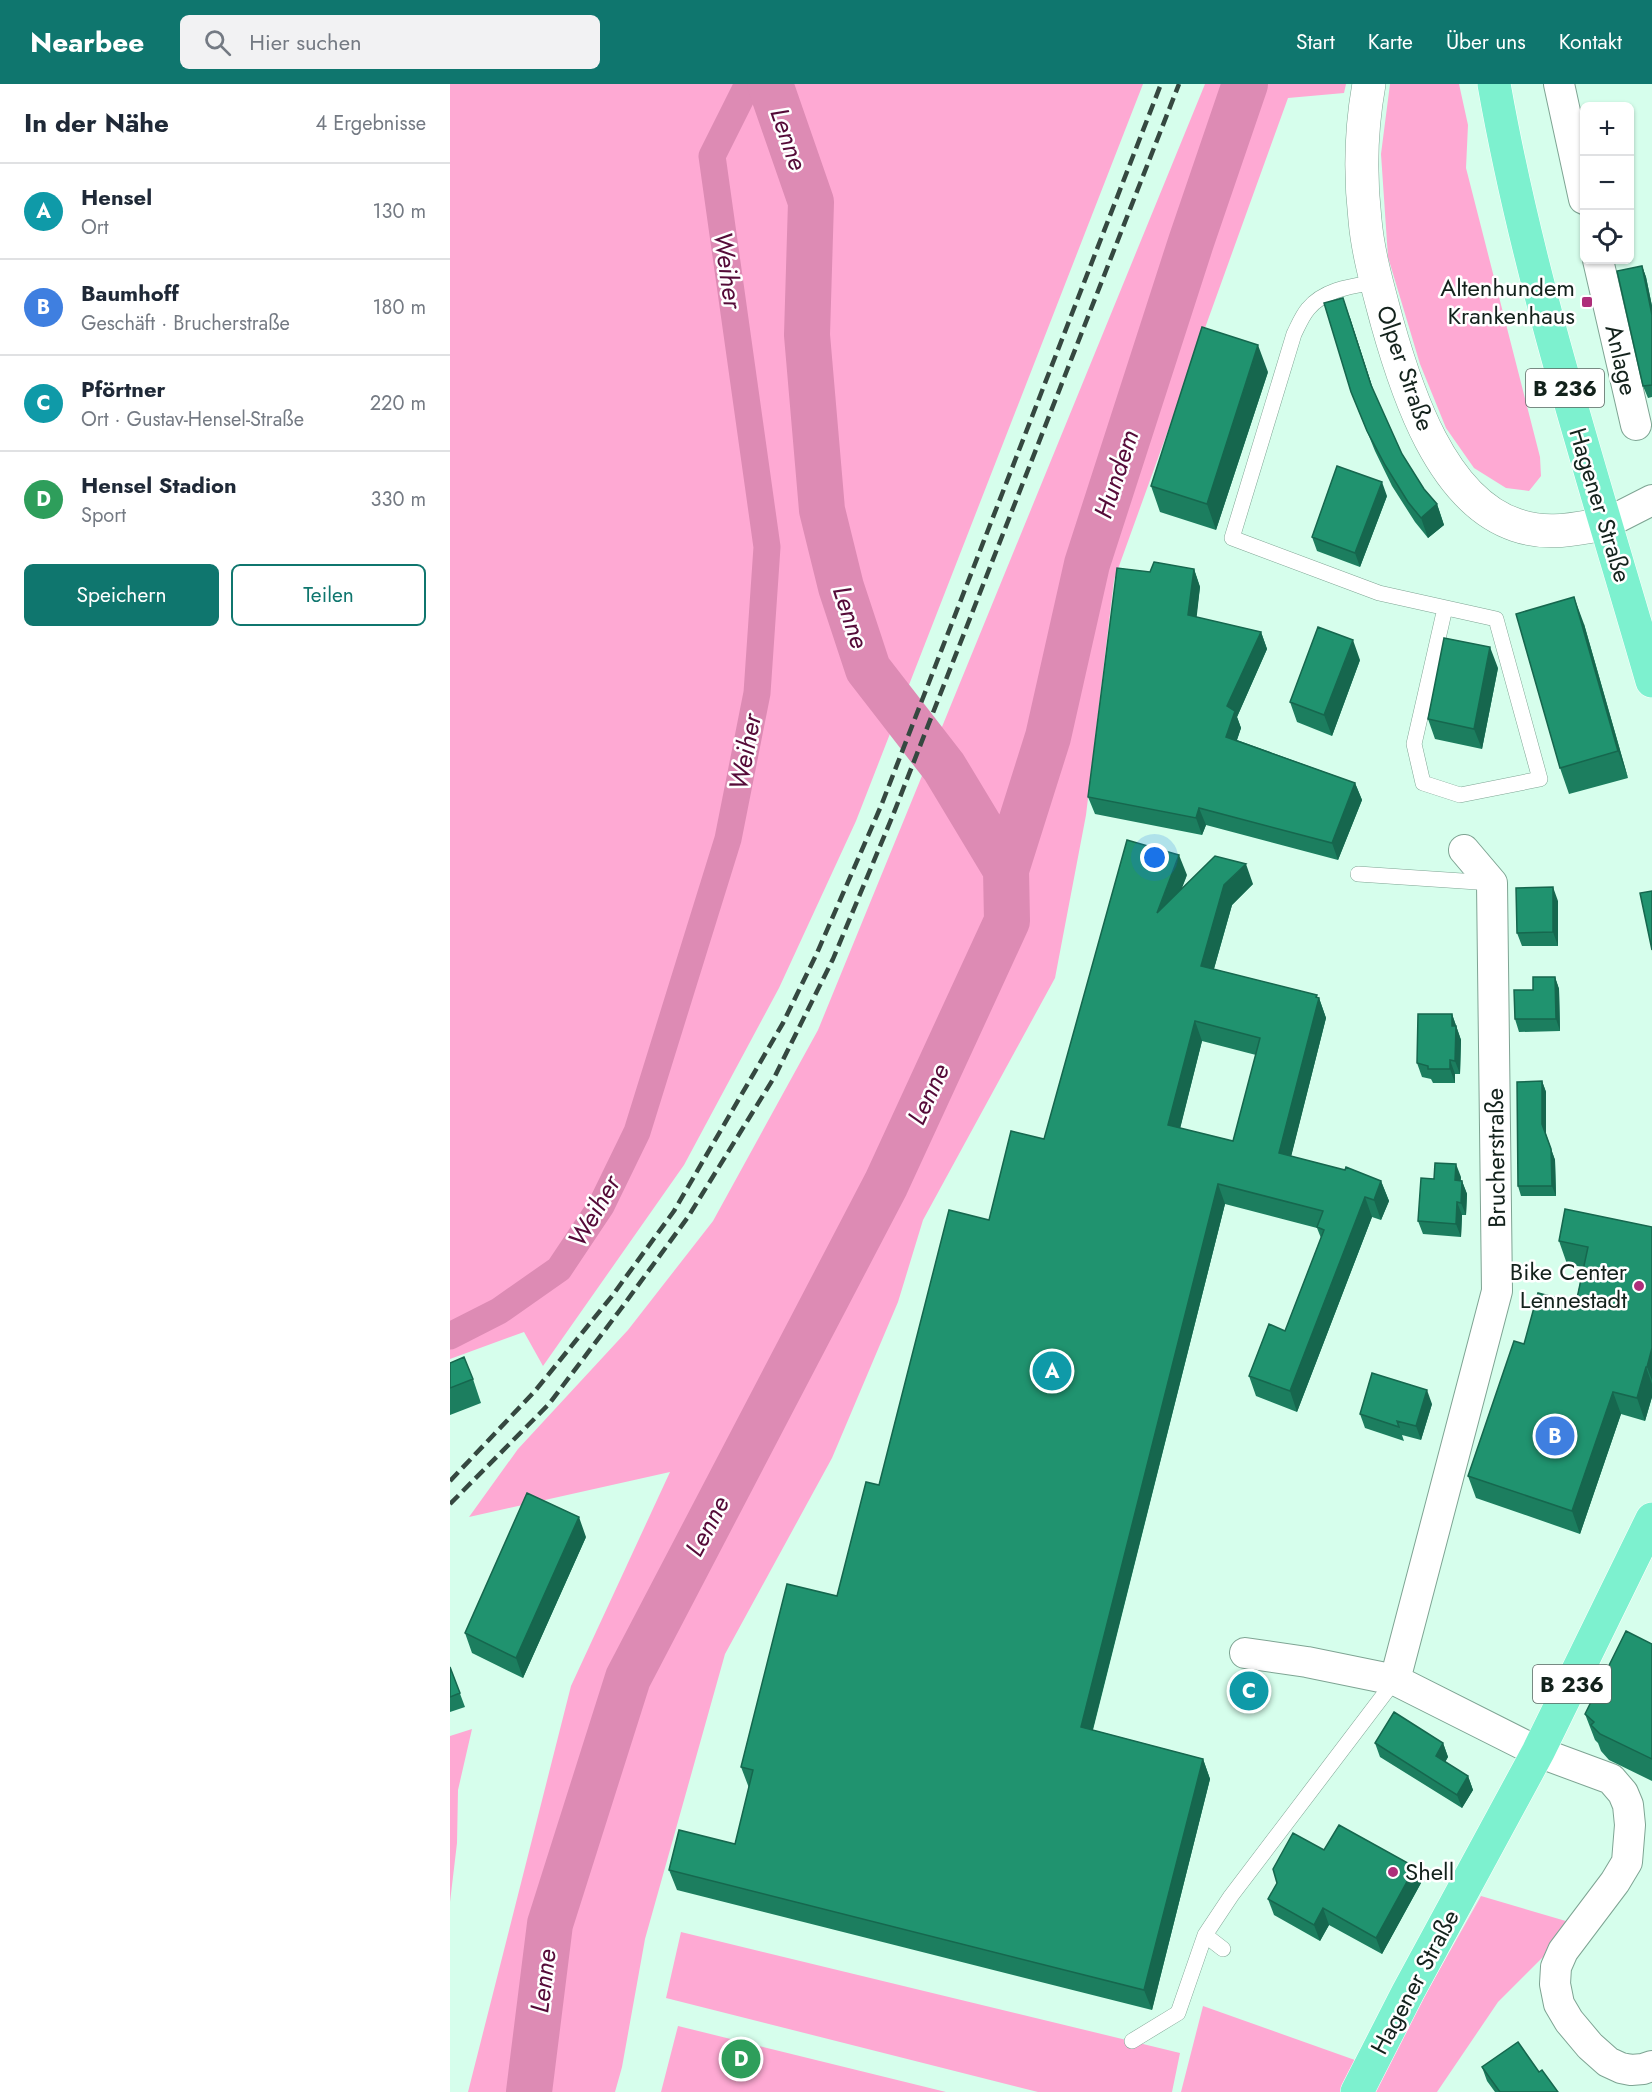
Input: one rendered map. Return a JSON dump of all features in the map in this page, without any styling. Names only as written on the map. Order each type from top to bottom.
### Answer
[{"type":"main road","name":"Olper Straße","points":[[1369,84],[1362,180],[1365,221],[1376,282],[1398,363],[1413,404],[1432,444],[1456,479],[1480,504],[1516,525],[1545,532],[1557,532],[1605,524]]},
{"type":"main road","name":"Hagener Straße","points":[[1496,98],[1528,251],[1558,364],[1652,681]]},
{"type":"main road","name":"Hagener Straße","points":[[1357,2092],[1408,1992],[1538,1752],[1652,1519]]},
{"type":"street","points":[[1559,84],[1580,181]]},
{"type":"street","name":"Anlage","points":[[1599,264],[1636,425]]},
{"type":"street","points":[[1605,524],[1652,500]]},
{"type":"street","points":[[1464,850],[1492,883]]},
{"type":"street","name":"Brucherstraße","points":[[1395,1680],[1497,1291],[1492,883]]},
{"type":"street","points":[[1245,1653],[1307,1662],[1395,1680],[1538,1752],[1611,1779],[1623,1793],[1628,1805],[1630,1825],[1627,1862],[1563,1951],[1556,1967],[1555,1984],[1559,2004],[1569,2021],[1590,2046],[1608,2062],[1631,2070],[1652,2066]]},
{"type":"lane","points":[[1376,282],[1342,288],[1320,298],[1307,309],[1294,334],[1232,538],[1379,593],[1496,619],[1540,779],[1460,795],[1422,783],[1414,744],[1445,608]]},
{"type":"lane","points":[[1358,874],[1492,883]]},
{"type":"lane","points":[[1132,2041],[1178,2013],[1205,1935],[1231,1896],[1395,1680]]},
{"type":"lane","points":[[1205,1935],[1223,1949]]},
{"type":"shaded area","points":[[450,84],[1143,84],[856,821],[779,988],[684,1165],[543,1366],[524,1332],[450,1359]]},
{"type":"shaded area","points":[[1205,84],[1346,84],[1344,93],[1288,98],[1114,580],[1086,815],[1055,978],[923,1220],[898,1302],[832,1458],[725,1654],[645,1939],[622,2067],[615,2092],[468,2092],[571,1686],[670,1472],[469,1517],[518,1449],[628,1330],[713,1221],[818,1030]]},
{"type":"shaded area","points":[[1390,84],[1459,84],[1468,125],[1466,168],[1540,457],[1541,476],[1529,491],[1506,488],[1474,468],[1446,428],[1420,364],[1388,257],[1381,154]]},
{"type":"shaded area","points":[[472,1729],[458,1790],[457,1843],[450,1902],[450,1736]]},
{"type":"shaded area","points":[[1481,1896],[1576,1924],[1498,2002],[1437,2092],[1181,2092],[1203,2006],[1383,2070]]},
{"type":"shaded area","points":[[681,1932],[1180,2053],[1172,2092],[1038,2092],[666,1998]]},
{"type":"shaded area","points":[[678,2026],[946,2092],[661,2092]]},
{"type":"building","points":[[1642,266],[1652,315],[1652,385],[1643,386],[1617,271]]},
{"type":"building","points":[[1343,298],[1371,385],[1402,454],[1424,489],[1437,504],[1421,518],[1385,465],[1367,431],[1351,392],[1324,303]]},
{"type":"building","points":[[1202,327],[1258,345],[1207,504],[1151,486]]},
{"type":"building","points":[[1337,466],[1382,482],[1355,553],[1312,537]]},
{"type":"building","points":[[1154,562],[1194,569],[1188,615],[1261,632],[1227,706],[1235,711],[1226,737],[1355,783],[1332,843],[1199,808],[1196,818],[1088,797],[1117,568],[1150,572]]},
{"type":"building","points":[[1574,597],[1618,751],[1560,768],[1516,614]]},
{"type":"building","points":[[1318,627],[1353,640],[1324,715],[1290,702]]},
{"type":"building","points":[[1444,638],[1490,647],[1474,729],[1428,719]]},
{"type":"building","points":[[1127,840],[1179,855],[1157,913],[1215,856],[1246,864],[1224,885],[1201,966],[1317,995],[1316,997],[1319,998],[1279,1153],[1345,1170],[1346,1167],[1381,1181],[1374,1200],[1365,1197],[1290,1391],[1249,1376],[1269,1324],[1285,1331],[1324,1230],[1317,1227],[1323,1211],[1218,1184],[1081,1727],[1203,1759],[1144,1990],[669,1870],[679,1830],[735,1844],[753,1770],[741,1767],[787,1584],[837,1596],[866,1482],[879,1485],[949,1210],[989,1220],[1011,1131],[1044,1139]],"holes":[[[1195,1021],[1260,1038],[1233,1141],[1168,1125]]]},
{"type":"building","points":[[1553,887],[1553,932],[1517,933],[1516,888]]},
{"type":"building","points":[[1652,891],[1652,950],[1640,893]]},
{"type":"building","points":[[1533,977],[1555,977],[1556,1019],[1515,1019],[1514,990],[1533,990]]},
{"type":"building","points":[[1418,1014],[1452,1014],[1452,1026],[1456,1026],[1455,1061],[1450,1060],[1450,1069],[1428,1069],[1428,1066],[1417,1063]]},
{"type":"building","points":[[1542,1081],[1542,1124],[1551,1149],[1552,1186],[1518,1186],[1517,1082]]},
{"type":"building","points":[[1435,1163],[1456,1164],[1455,1180],[1462,1181],[1461,1203],[1457,1202],[1456,1224],[1418,1221],[1421,1178],[1434,1179]]},
{"type":"building","points":[[1565,1209],[1652,1227],[1652,1348],[1647,1367],[1637,1398],[1613,1392],[1572,1511],[1468,1476],[1514,1341],[1524,1344],[1538,1293],[1576,1303],[1588,1247],[1559,1241]]},
{"type":"building","points":[[464,1357],[473,1379],[450,1388],[450,1363]]},
{"type":"building","points":[[1372,1373],[1427,1390],[1416,1426],[1397,1421],[1399,1427],[1360,1414]]},
{"type":"building","points":[[527,1493],[579,1517],[516,1658],[465,1633]]},
{"type":"building","points":[[1626,1631],[1652,1644],[1652,1759],[1600,1734],[1591,1725],[1594,1722],[1585,1714]]},
{"type":"building","points":[[450,1667],[460,1693],[450,1697]]},
{"type":"building","points":[[1394,1712],[1443,1743],[1436,1756],[1468,1776],[1457,1795],[1375,1743]]},
{"type":"building","points":[[1339,1825],[1415,1867],[1376,1938],[1323,1908],[1314,1925],[1268,1899],[1277,1883],[1273,1869],[1293,1833],[1324,1850]]},
{"type":"building","points":[[1518,2042],[1539,2072],[1542,2070],[1558,2092],[1500,2092],[1482,2067]]},
{"type":"waterway","name":"Weiher","points":[[450,1336],[499,1311],[559,1269],[601,1206],[637,1132],[728,839],[757,693],[767,547],[712,156],[748,84]]},
{"type":"waterway","name":"Lenne","points":[[529,2092],[550,1924],[628,1678],[886,1184],[1007,921],[1006,870],[944,767],[868,669],[841,587],[822,510],[807,335],[811,202],[770,84]]},
{"type":"waterway","name":"Hundem","points":[[1006,870],[1048,737],[1087,564],[1191,242],[1245,84]]},
{"type":"railway","points":[[450,1481],[535,1391],[612,1296],[674,1211],[783,1023],[817,953],[881,806],[1161,84]]},
{"type":"railway","points":[[450,1504],[549,1404],[688,1217],[775,1076],[833,959],[893,815],[1179,84]]},
{"type":"place","name":"Altenhundem Krankenhaus","points":[[1587,302]]},
{"type":"place","name":"Bike Center Lennestadt","points":[[1639,1286]]},
{"type":"place","name":"Hensel","points":[[1052,1371]]},
{"type":"place","name":"Baumhoff","points":[[1555,1436]]},
{"type":"place","name":"Pförtner","points":[[1249,1691]]},
{"type":"place","name":"Shell","points":[[1393,1872]]},
{"type":"place","name":"Hensel Stadion","points":[[741,2059]]}]
